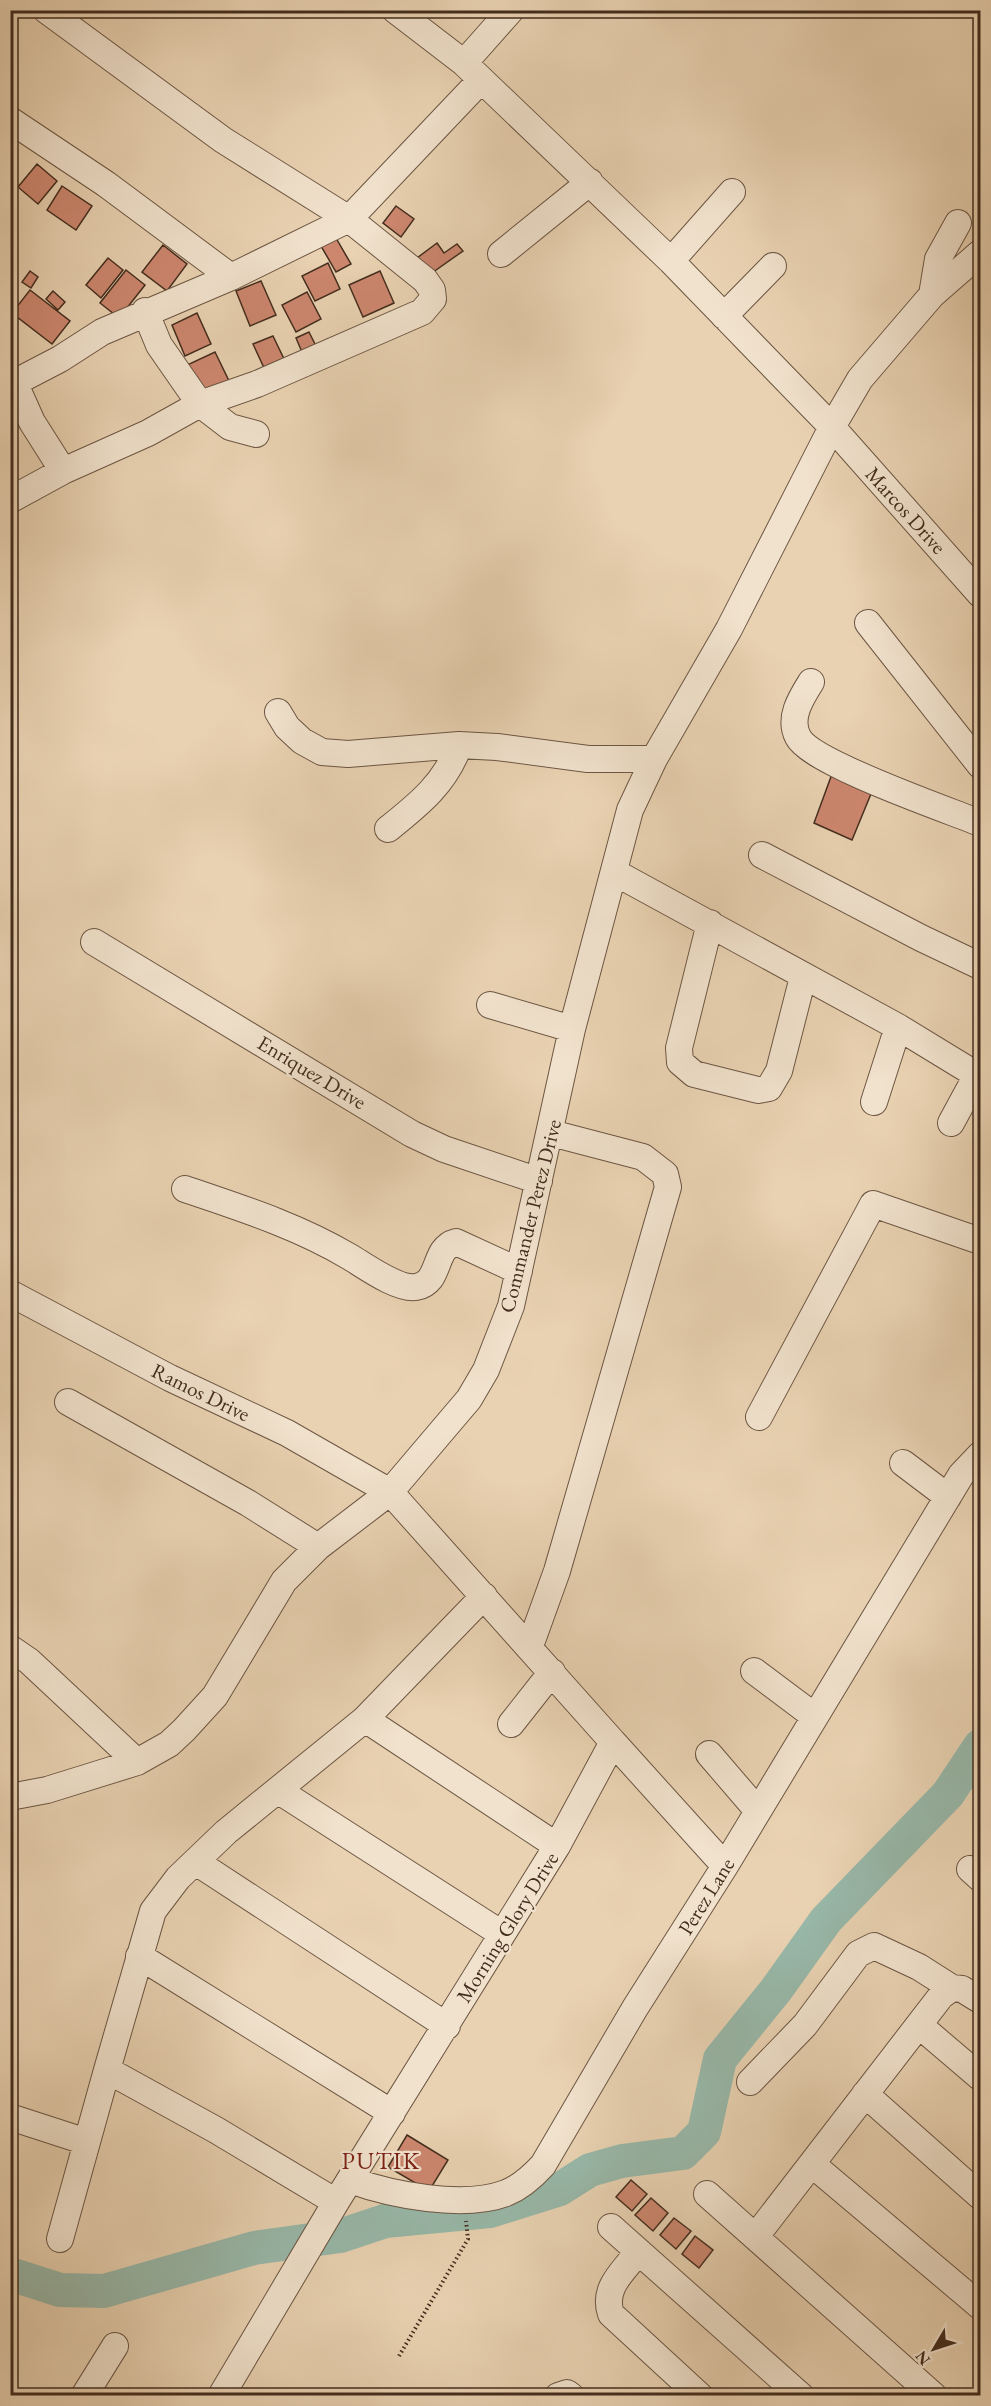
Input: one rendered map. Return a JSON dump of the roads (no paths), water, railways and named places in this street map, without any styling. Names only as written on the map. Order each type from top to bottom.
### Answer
[{"type":"street","points":[[10,500],[63,471],[148,433],[200,404],[257,384],[422,312],[433,299],[432,290],[425,280],[349,219],[223,140],[46,10]]},
{"type":"street","name":"Marcos Drive","points":[[395,10],[472,71],[671,261],[832,427],[978,586]]},
{"type":"street","points":[[63,471],[32,422],[18,377],[102,332],[146,311],[231,277],[349,219],[472,71],[511,10]]},
{"type":"street","points":[[10,120],[106,184],[231,277]]},
{"type":"street","points":[[501,254],[590,182]]},
{"type":"street","points":[[671,261],[732,192]]},
{"type":"street","points":[[932,295],[938,259],[958,223]]},
{"type":"street","name":"Commander Perez Drive","points":[[10,1797],[47,1790],[137,1761],[169,1744],[201,1713],[214,1696],[284,1581],[318,1547],[390,1492],[469,1400],[486,1370],[511,1306],[551,1133],[572,1029],[630,810],[654,759],[729,629],[832,427],[860,379],[932,295],[981,253]]},
{"type":"street","points":[[724,316],[773,266]]},
{"type":"street","points":[[146,311],[159,345],[200,404],[230,427],[256,434]]},
{"type":"street","points":[[868,623],[981,765]]},
{"type":"street","points":[[811,682],[800,700],[795,718],[798,739],[809,749],[880,783],[981,823]]},
{"type":"street","points":[[278,712],[287,727],[303,741],[322,752],[348,754],[459,746],[497,747],[588,759],[654,759]]},
{"type":"street","points":[[388,829],[437,787],[459,746]]},
{"type":"street","points":[[762,855],[921,938],[981,966]]},
{"type":"street","points":[[614,872],[898,1027],[979,1076],[951,1123]]},
{"type":"street","points":[[710,923],[679,1048],[680,1062],[694,1074],[758,1090],[769,1088],[779,1071],[803,977]]},
{"type":"street","name":"Enriquez Drive","points":[[94,942],[412,1134],[444,1149],[540,1181]]},
{"type":"street","points":[[490,1005],[572,1029]]},
{"type":"street","points":[[873,1102],[898,1027]]},
{"type":"street","points":[[530,1646],[557,1571],[668,1187],[665,1174],[643,1157],[551,1133]]},
{"type":"street","points":[[185,1189],[268,1218],[331,1246],[396,1283],[410,1287],[417,1287],[431,1279],[446,1247],[456,1242],[519,1272]]},
{"type":"street","points":[[759,1417],[873,1204],[981,1241]]},
{"type":"street","name":"Ramos Drive","points":[[10,1293],[159,1372],[286,1433],[390,1492]]},
{"type":"street","points":[[68,1402],[248,1503],[318,1547]]},
{"type":"street","name":"Perez Lane","points":[[350,2180],[419,2198],[464,2199],[506,2193],[528,2181],[555,2148],[635,2008],[725,1866],[961,1475],[981,1455]]},
{"type":"street","points":[[903,1463],[948,1497]]},
{"type":"street","points":[[390,1492],[725,1866]]},
{"type":"street","points":[[60,2239],[139,1956],[159,1900],[226,1832],[279,1791],[364,1719],[484,1596]]},
{"type":"street","points":[[10,1648],[29,1661],[137,1761]]},
{"type":"street","points":[[754,1671],[814,1716]]},
{"type":"street","points":[[511,1724],[552,1672]]},
{"type":"street","points":[[364,1719],[557,1846]]},
{"type":"street","name":"Morning Glory Drive","points":[[221,2396],[336,2202],[557,1846],[613,1742]]},
{"type":"street","points":[[709,1754],[758,1811]]},
{"type":"street","points":[[279,1791],[502,1934]]},
{"type":"street","points":[[196,1862],[447,2026]]},
{"type":"street","points":[[750,2082],[805,2025],[858,1954],[874,1946],[919,1966],[951,1988],[962,1989],[981,2000]]},
{"type":"street","points":[[139,1956],[392,2113]]},
{"type":"street","points":[[756,2236],[941,1996],[951,1988]]},
{"type":"street","points":[[919,2025],[981,2077]]},
{"type":"street","points":[[107,2070],[216,2130],[336,2202]]},
{"type":"street","points":[[865,2094],[981,2196]]},
{"type":"street","points":[[10,2117],[87,2142]]},
{"type":"street","points":[[813,2165],[981,2306]]},
{"type":"street","points":[[707,2194],[934,2396]]},
{"type":"street","points":[[611,2227],[801,2396]]},
{"type":"street","points":[[638,2252],[610,2291],[606,2301],[610,2314],[699,2396]]},
{"type":"street","points":[[84,2396],[115,2346]]},
{"type":"street","points":[[558,2396],[567,2393],[571,2396]]},
{"type":"waterway","points":[[10,2274],[60,2290],[104,2291],[254,2248],[340,2236],[385,2221],[490,2211],[560,2189],[590,2170],[622,2161],[683,2153],[704,2132],[720,2059],[776,1990],[826,1920],[948,1794],[980,1746]]},
{"type":"district","name":"PUTIK","points":[[381,2160]]}]
